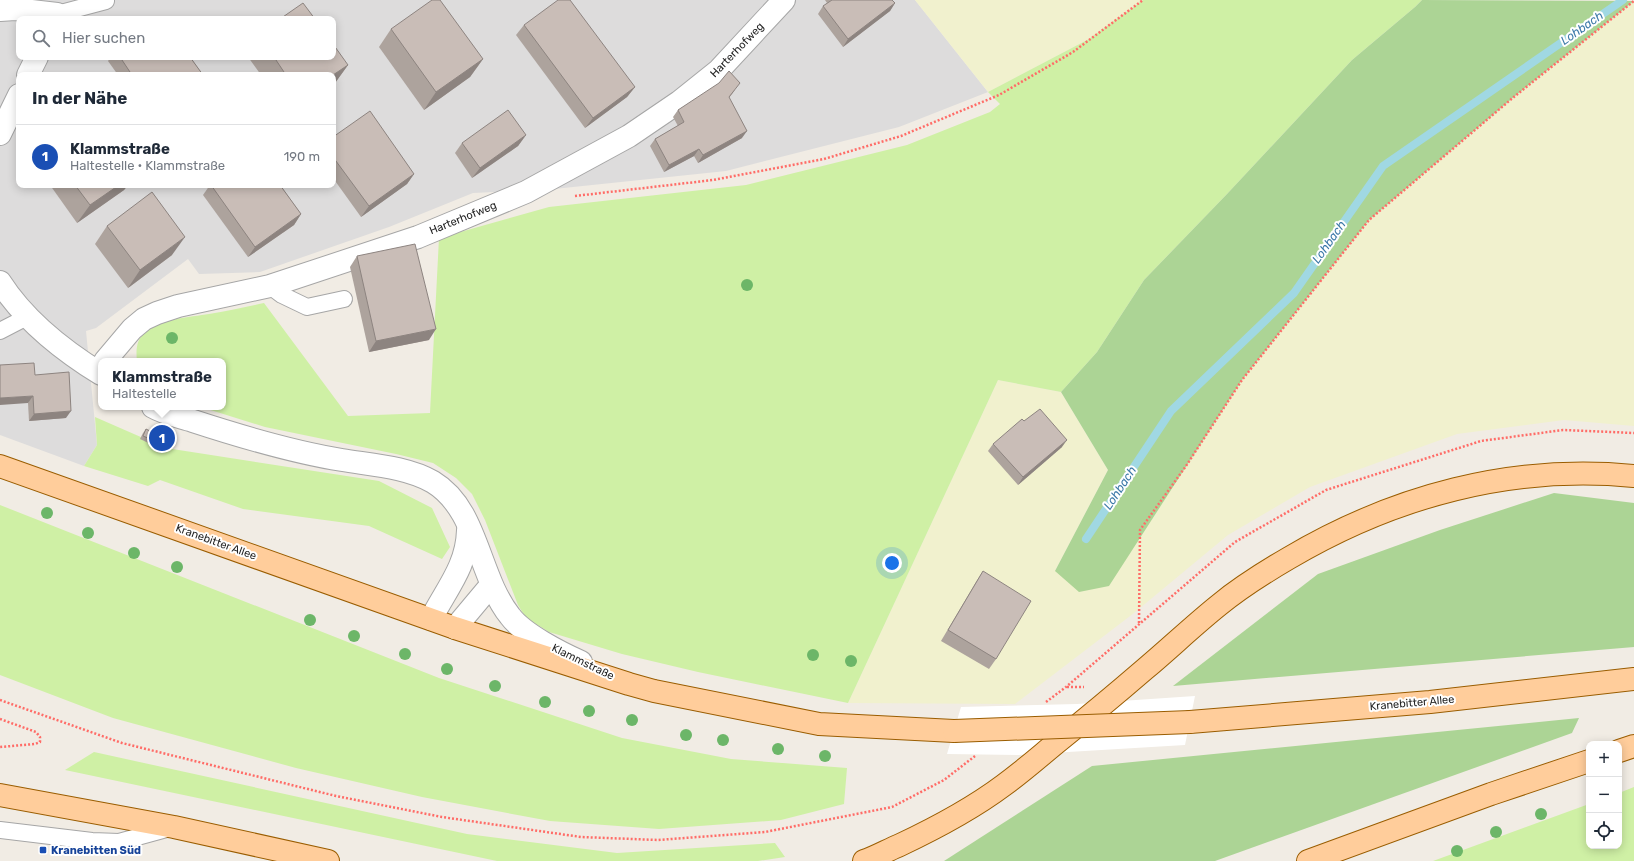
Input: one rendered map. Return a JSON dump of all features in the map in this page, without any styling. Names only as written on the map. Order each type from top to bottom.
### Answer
[{"type":"main road","name":"Kranebitter Allee","points":[[0,466],[455,628],[629,684],[654,691],[819,724],[954,731],[1190,722],[1430,702],[1634,679]]},
{"type":"main road","points":[[864,861],[933,829],[1004,786],[1219,605],[1274,567],[1337,531],[1412,501],[1446,491],[1486,483],[1546,475],[1583,474],[1634,476]]},
{"type":"main road","points":[[1622,750],[1634,746]]},
{"type":"main road","points":[[1308,861],[1491,794],[1586,762]]},
{"type":"main road","points":[[0,795],[174,827],[328,861]]},
{"type":"street","name":"Harterhofweg","points":[[109,358],[132,329],[144,319],[157,313],[178,306],[270,286],[418,237],[526,192],[629,136],[679,102],[719,70],[784,0]]},
{"type":"street","points":[[0,10],[15,9],[59,11]]},
{"type":"street","points":[[30,72],[36,60]]},
{"type":"street","points":[[0,134],[16,101]]},
{"type":"street","points":[[0,282],[26,317],[69,353],[98,367]]},
{"type":"street","name":"Klammstraße","points":[[163,410],[237,436],[337,459],[418,474],[433,482],[448,493],[462,511],[491,585],[511,618],[528,632],[562,653],[629,684]]},
{"type":"street","name":"Klammstraße","points":[[431,619],[455,578],[465,557],[468,541],[468,526]]},
{"type":"street","points":[[455,628],[491,585]]},
{"type":"lane","points":[[59,11],[106,1]]},
{"type":"lane","points":[[270,286],[282,295],[307,307],[344,299]]},
{"type":"lane","points":[[0,331],[26,317]]},
{"type":"lane","points":[[0,830],[92,841],[120,842],[174,827]]},
{"type":"path","points":[[570,196],[713,180],[824,159],[901,136],[999,95],[1072,52],[1143,0]]},
{"type":"path","points":[[1138,623],[1140,530],[1186,466],[1242,380],[1369,220],[1516,96],[1634,1]]},
{"type":"path","points":[[1046,702],[1066,687],[1138,623],[1234,542],[1326,490],[1481,441],[1563,430],[1634,433]]},
{"type":"path","points":[[0,700],[122,743],[336,796],[442,817],[582,837],[658,840],[765,832],[892,807],[944,780],[976,756]]},
{"type":"path","points":[[0,719],[36,732],[40,737],[40,742],[35,744],[0,747]]},
{"type":"shaded area","points":[[0,0],[915,0],[988,92],[899,127],[726,171],[554,189],[473,193],[389,227],[260,272],[199,274],[188,259],[96,328],[86,331],[97,445],[84,466],[0,435]]},
{"type":"green space","points":[[915,0],[1143,0],[1089,39],[988,92]]},
{"type":"green space","points":[[1143,0],[1422,0],[1352,60],[1227,194],[1144,280],[1097,352],[1061,392],[998,380],[848,703],[698,672],[622,654],[549,632],[526,618],[518,605],[485,520],[472,494],[456,478],[433,463],[265,427],[211,410],[226,410],[226,358],[137,358],[137,348],[140,338],[155,325],[264,303],[348,416],[430,413],[439,238],[549,207],[746,185],[907,145],[990,112],[1000,104],[988,92],[1089,39]]},
{"type":"green space","points":[[1422,0],[1634,1],[1515,96],[1369,220],[1242,380],[1109,586],[1079,592],[1055,571],[1108,470],[1061,392],[1097,352],[1144,280],[1227,194],[1352,60]]},
{"type":"green space","points":[[1634,1],[1634,426],[1564,420],[1457,434],[1310,487],[1228,535],[1134,613],[1015,704],[848,703],[998,380],[1061,392],[1108,470],[1055,571],[1242,380],[1369,220],[1515,96]]},
{"type":"green space","points":[[95,417],[166,448],[379,481],[432,508],[450,547],[442,559],[369,526],[243,509],[160,480],[148,486],[84,466],[97,445]]},
{"type":"green space","points":[[1554,493],[1634,503],[1634,647],[1173,686],[1318,574],[1440,530]]},
{"type":"green space","points":[[0,505],[439,678],[622,738],[731,759],[847,768],[844,804],[781,820],[659,829],[550,821],[422,797],[296,768],[113,718],[0,675]]},
{"type":"green space","points":[[1579,718],[1572,733],[1215,861],[944,861],[1092,766]]},
{"type":"green space","points":[[94,752],[467,834],[617,853],[775,843],[785,857],[758,861],[497,861],[65,770]]},
{"type":"green space","points":[[1634,787],[1634,861],[1433,861],[1586,805],[1586,849],[1622,849],[1622,792]]},
{"type":"pier","points":[[1195,696],[1185,745],[1018,755],[947,754],[961,707],[1077,704]]},
{"type":"building","points":[[432,0],[440,0],[483,59],[436,92],[391,29]]},
{"type":"building","points":[[558,0],[570,0],[635,87],[593,118],[524,25]]},
{"type":"building","points":[[832,0],[892,0],[895,3],[848,39],[823,6]]},
{"type":"building","points":[[303,3],[313,16],[284,16]]},
{"type":"building","points":[[336,48],[348,65],[336,73],[284,72],[276,60],[336,60]]},
{"type":"building","points":[[122,60],[192,60],[201,72],[130,72]]},
{"type":"building","points":[[729,71],[740,83],[729,97],[747,131],[703,155],[699,149],[669,165],[655,139],[684,122],[678,110],[719,83]]},
{"type":"building","points":[[508,110],[526,135],[480,168],[462,143]]},
{"type":"building","points":[[370,111],[414,174],[369,206],[336,161],[336,135]]},
{"type":"building","points":[[77,188],[115,188],[90,205]]},
{"type":"building","points":[[213,188],[282,188],[301,214],[255,247]]},
{"type":"building","points":[[152,192],[185,237],[140,270],[107,226]]},
{"type":"building","points":[[415,244],[436,329],[376,341],[357,256]]},
{"type":"building","points":[[34,363],[35,375],[69,372],[71,411],[34,414],[33,396],[0,398],[0,365]]},
{"type":"building","points":[[1040,409],[1067,440],[1023,477],[993,444],[1022,419],[1024,421]]},
{"type":"building","points":[[146,429],[164,438],[162,444],[143,436]]},
{"type":"building","points":[[983,571],[1031,601],[996,659],[948,630]]},
{"type":"waterway","name":"Lohbach","points":[[1086,539],[1171,411],[1294,293],[1383,166],[1623,0]]},
{"type":"place","name":"Klammstraße","points":[[162,438]]},
{"type":"place","name":"Kranebitten Süd","points":[[43,850]]}]
